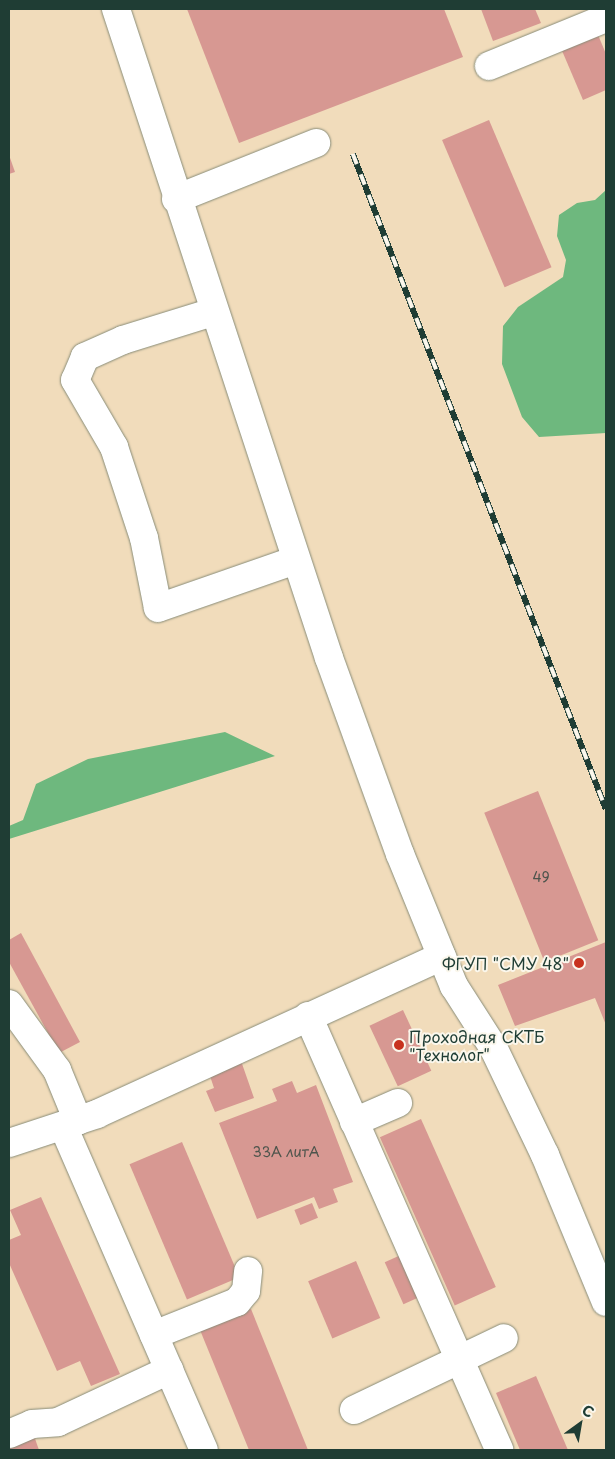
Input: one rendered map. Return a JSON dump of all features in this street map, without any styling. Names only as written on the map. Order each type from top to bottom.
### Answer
[{"type":"street","points":[[116,9],[213,312],[296,560],[386,816],[454,986],[493,1047],[545,1155],[606,1302]]},
{"type":"street","points":[[488,66],[606,18]]},
{"type":"street","points":[[176,199],[316,143]]},
{"type":"street","points":[[213,312],[123,340],[85,357],[75,380],[114,447],[144,538],[158,608],[296,560]]},
{"type":"street","points":[[9,1143],[71,1123],[442,956]]},
{"type":"street","points":[[9,1004],[57,1070],[71,1123],[154,1335],[204,1450]]},
{"type":"street","points":[[308,1016],[499,1450]]},
{"type":"street","points":[[354,1122],[398,1103]]},
{"type":"street","points":[[154,1335],[236,1302],[246,1291],[248,1271]]},
{"type":"street","points":[[354,1410],[504,1338]]},
{"type":"street","points":[[9,1434],[32,1424],[58,1422],[169,1370]]},
{"type":"green space","points":[[606,190],[606,433],[539,437],[522,417],[502,364],[503,326],[518,307],[563,277],[566,260],[557,236],[559,215],[577,203],[595,200]]},
{"type":"green space","points":[[225,732],[275,756],[9,839],[9,826],[23,820],[36,784],[88,759]]},
{"type":"building","points":[[187,9],[444,9],[463,57],[239,143]]},
{"type":"building","points":[[481,9],[535,9],[541,23],[493,41]]},
{"type":"building","points":[[596,30],[606,54],[606,90],[583,100],[560,46]]},
{"type":"building","points":[[489,120],[552,267],[505,287],[442,140]]},
{"type":"building","points":[[9,155],[15,172],[9,174]]},
{"type":"building","points":[[538,791],[598,940],[545,962],[484,813]]},
{"type":"building","points":[[21,933],[80,1042],[59,1053],[9,962],[9,940]]},
{"type":"building","name":"ФГУП \"СМУ 48\"","points":[[606,942],[606,1025],[595,998],[515,1026],[498,985]]},
{"type":"building","name":"Проходная СКТБ \"Технолог\"","points":[[403,1010],[431,1071],[398,1086],[369,1026]]},
{"type":"building","points":[[240,1058],[254,1098],[215,1112],[206,1091],[214,1088],[208,1070]]},
{"type":"building","points":[[292,1081],[297,1093],[316,1085],[353,1182],[333,1189],[338,1202],[319,1209],[314,1197],[257,1219],[219,1123],[277,1101],[272,1089]]},
{"type":"building","points":[[421,1119],[496,1287],[455,1305],[380,1137]]},
{"type":"building","points":[[182,1142],[239,1277],[187,1300],[130,1164]]},
{"type":"building","points":[[41,1197],[120,1374],[91,1386],[80,1361],[57,1371],[9,1263],[9,1240],[21,1235],[10,1210]]},
{"type":"building","points":[[312,1203],[318,1218],[300,1225],[294,1210]]},
{"type":"building","points":[[403,1254],[422,1296],[403,1304],[385,1262]]},
{"type":"building","points":[[356,1261],[380,1318],[332,1338],[308,1281]]},
{"type":"building","points":[[251,1309],[308,1450],[249,1450],[200,1330]]},
{"type":"building","points":[[536,1376],[568,1450],[520,1450],[496,1393]]},
{"type":"building","points":[[33,1433],[39,1450],[9,1450],[9,1443]]},
{"type":"railway","points":[[353,154],[606,809]]},
{"type":"place","name":"ФГУП \"СМУ 48\"","points":[[579,963]]},
{"type":"place","name":"Проходная СКТБ \"Технолог\"","points":[[399,1045]]}]
